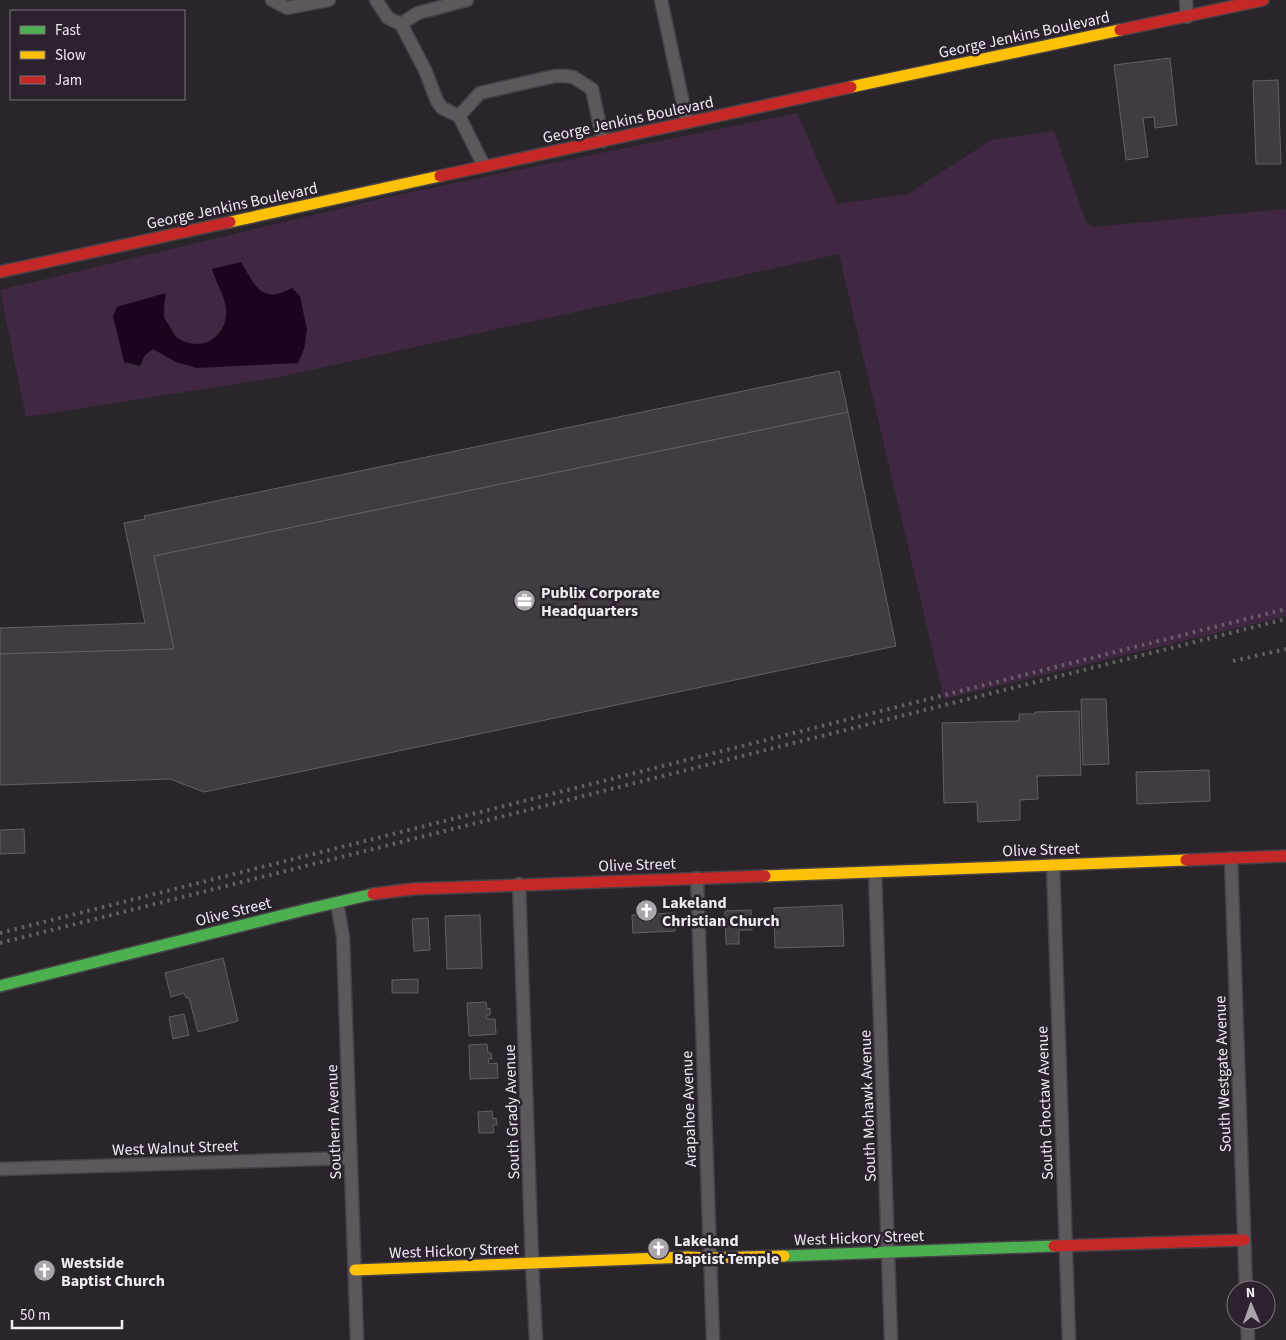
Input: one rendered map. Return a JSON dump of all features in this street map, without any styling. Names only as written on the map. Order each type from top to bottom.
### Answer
[{"type":"main road","name":"George Jenkins Boulevard","points":[[0,272],[687,122],[1263,0]]},
{"type":"main road","name":"Olive Street","points":[[0,986],[338,902],[375,894],[413,889],[1286,856]]},
{"type":"main road","name":"West Hickory Street","points":[[355,1270],[687,1257],[888,1253],[1244,1240]]},
{"type":"street","points":[[272,0],[287,8],[329,0]]},
{"type":"street","points":[[376,0],[388,18],[402,24],[425,70],[437,102],[442,108],[459,116],[484,166]]},
{"type":"street","points":[[402,24],[418,13],[467,0]]},
{"type":"street","points":[[661,0],[687,122]]},
{"type":"street","points":[[1186,0],[1187,17]]},
{"type":"street","points":[[459,116],[480,93],[565,76],[581,81],[592,89],[603,141]]},
{"type":"street","name":"South Westgate Avenue","points":[[1231,858],[1246,1280]]},
{"type":"street","name":"South Choctaw Avenue","points":[[1053,865],[1069,1340]]},
{"type":"street","name":"South Mohawk Avenue","points":[[875,872],[891,1340]]},
{"type":"street","name":"Arapahoe Avenue","points":[[697,878],[713,1340]]},
{"type":"street","name":"South Grady Avenue","points":[[519,884],[536,1340]]},
{"type":"street","name":"Southern Avenue","points":[[338,902],[342,937],[358,1340]]},
{"type":"street","name":"West Walnut Street","points":[[0,1169],[350,1158]]},
{"type":"shaded area","points":[[797,113],[837,204],[908,194],[991,140],[1054,131],[1086,222],[1093,227],[1286,209],[1286,616],[944,699],[839,254],[274,378],[26,417],[0,290],[401,194]],"holes":[[[241,262],[255,285],[266,294],[282,293],[292,288],[197,368],[176,362],[153,349],[145,355],[117,307],[165,293],[164,318],[177,339],[189,343],[200,344],[210,342],[221,330],[226,319],[226,306],[222,291],[215,280]]]},
{"type":"shaded area","points":[[241,262],[255,285],[266,294],[282,293],[292,288],[300,296],[307,330],[304,349],[298,363],[197,368],[176,362],[153,349],[145,355],[140,366],[124,362],[113,316],[117,307],[166,293],[164,317],[176,337],[194,344],[208,342],[220,332],[226,317],[224,299],[212,269]]},
{"type":"building","points":[[1170,58],[1177,125],[1155,128],[1154,117],[1143,118],[1148,157],[1126,160],[1114,65]]},
{"type":"building","points":[[1278,80],[1281,164],[1256,164],[1253,81]]},
{"type":"building","points":[[839,371],[848,412],[154,556],[174,649],[0,654],[0,628],[145,623],[124,523],[145,519],[144,516]]},
{"type":"building","name":"Publix Corporate Headquarters","points":[[848,412],[896,646],[204,792],[170,779],[0,785],[0,654],[174,649],[154,556]]},
{"type":"building","points":[[1081,699],[1106,699],[1109,764],[1083,765]]},
{"type":"building","points":[[1079,711],[1081,775],[1037,776],[1038,799],[1020,800],[1020,820],[978,822],[977,802],[944,803],[942,723],[1019,721],[1019,714]]},
{"type":"building","points":[[1209,770],[1210,801],[1137,804],[1136,772]]},
{"type":"building","points":[[24,829],[25,853],[0,854],[0,830]]},
{"type":"building","points":[[842,905],[844,946],[775,948],[774,908]]},
{"type":"building","points":[[751,910],[752,930],[739,930],[739,944],[726,944],[725,911]]},
{"type":"building","points":[[674,913],[675,931],[633,933],[632,915]]},
{"type":"building","points":[[480,915],[482,968],[447,969],[445,916]]},
{"type":"building","points":[[428,918],[430,950],[414,951],[412,919]]},
{"type":"building","points":[[223,958],[238,1021],[198,1032],[189,998],[186,998],[184,993],[171,997],[165,973]]},
{"type":"building","points":[[418,979],[418,993],[392,993],[392,980]]},
{"type":"building","points":[[486,1002],[487,1009],[490,1008],[490,1015],[486,1015],[487,1019],[495,1019],[496,1034],[469,1036],[467,1003]]},
{"type":"building","points":[[184,1014],[189,1035],[173,1039],[169,1017]]},
{"type":"building","points":[[487,1044],[488,1053],[491,1053],[492,1059],[488,1059],[489,1064],[497,1063],[498,1078],[470,1079],[469,1045]]},
{"type":"building","points":[[492,1111],[493,1119],[496,1118],[497,1125],[493,1125],[494,1133],[479,1133],[478,1112]]},
{"type":"railway","points":[[0,933],[1286,609]]},
{"type":"railway","points":[[0,943],[1286,619]]},
{"type":"railway","points":[[1233,661],[1286,649]]},
{"type":"traffic: fast","points":[[0,986],[373,894]]},
{"type":"traffic: fast","points":[[784,1256],[1054,1246]]},
{"type":"traffic: slow","points":[[851,87],[1120,30]]},
{"type":"traffic: slow","points":[[230,222],[440,176]]},
{"type":"traffic: slow","points":[[765,876],[1186,860]]},
{"type":"traffic: slow","points":[[355,1270],[687,1257],[784,1256]]},
{"type":"traffic: jam","points":[[1120,30],[1263,0]]},
{"type":"traffic: jam","points":[[440,176],[851,87]]},
{"type":"traffic: jam","points":[[0,272],[230,222]]},
{"type":"traffic: jam","points":[[1186,860],[1286,856]]},
{"type":"traffic: jam","points":[[373,894],[413,889],[765,876]]},
{"type":"traffic: jam","points":[[1054,1246],[1244,1240]]},
{"type":"place","name":"Publix Corporate Headquarters","points":[[525,601]]},
{"type":"place","name":"Lakeland Christian Church","points":[[646,911]]},
{"type":"place","name":"Lakeland Baptist Temple","points":[[658,1249]]},
{"type":"place","name":"Westside Baptist Church","points":[[45,1271]]}]
